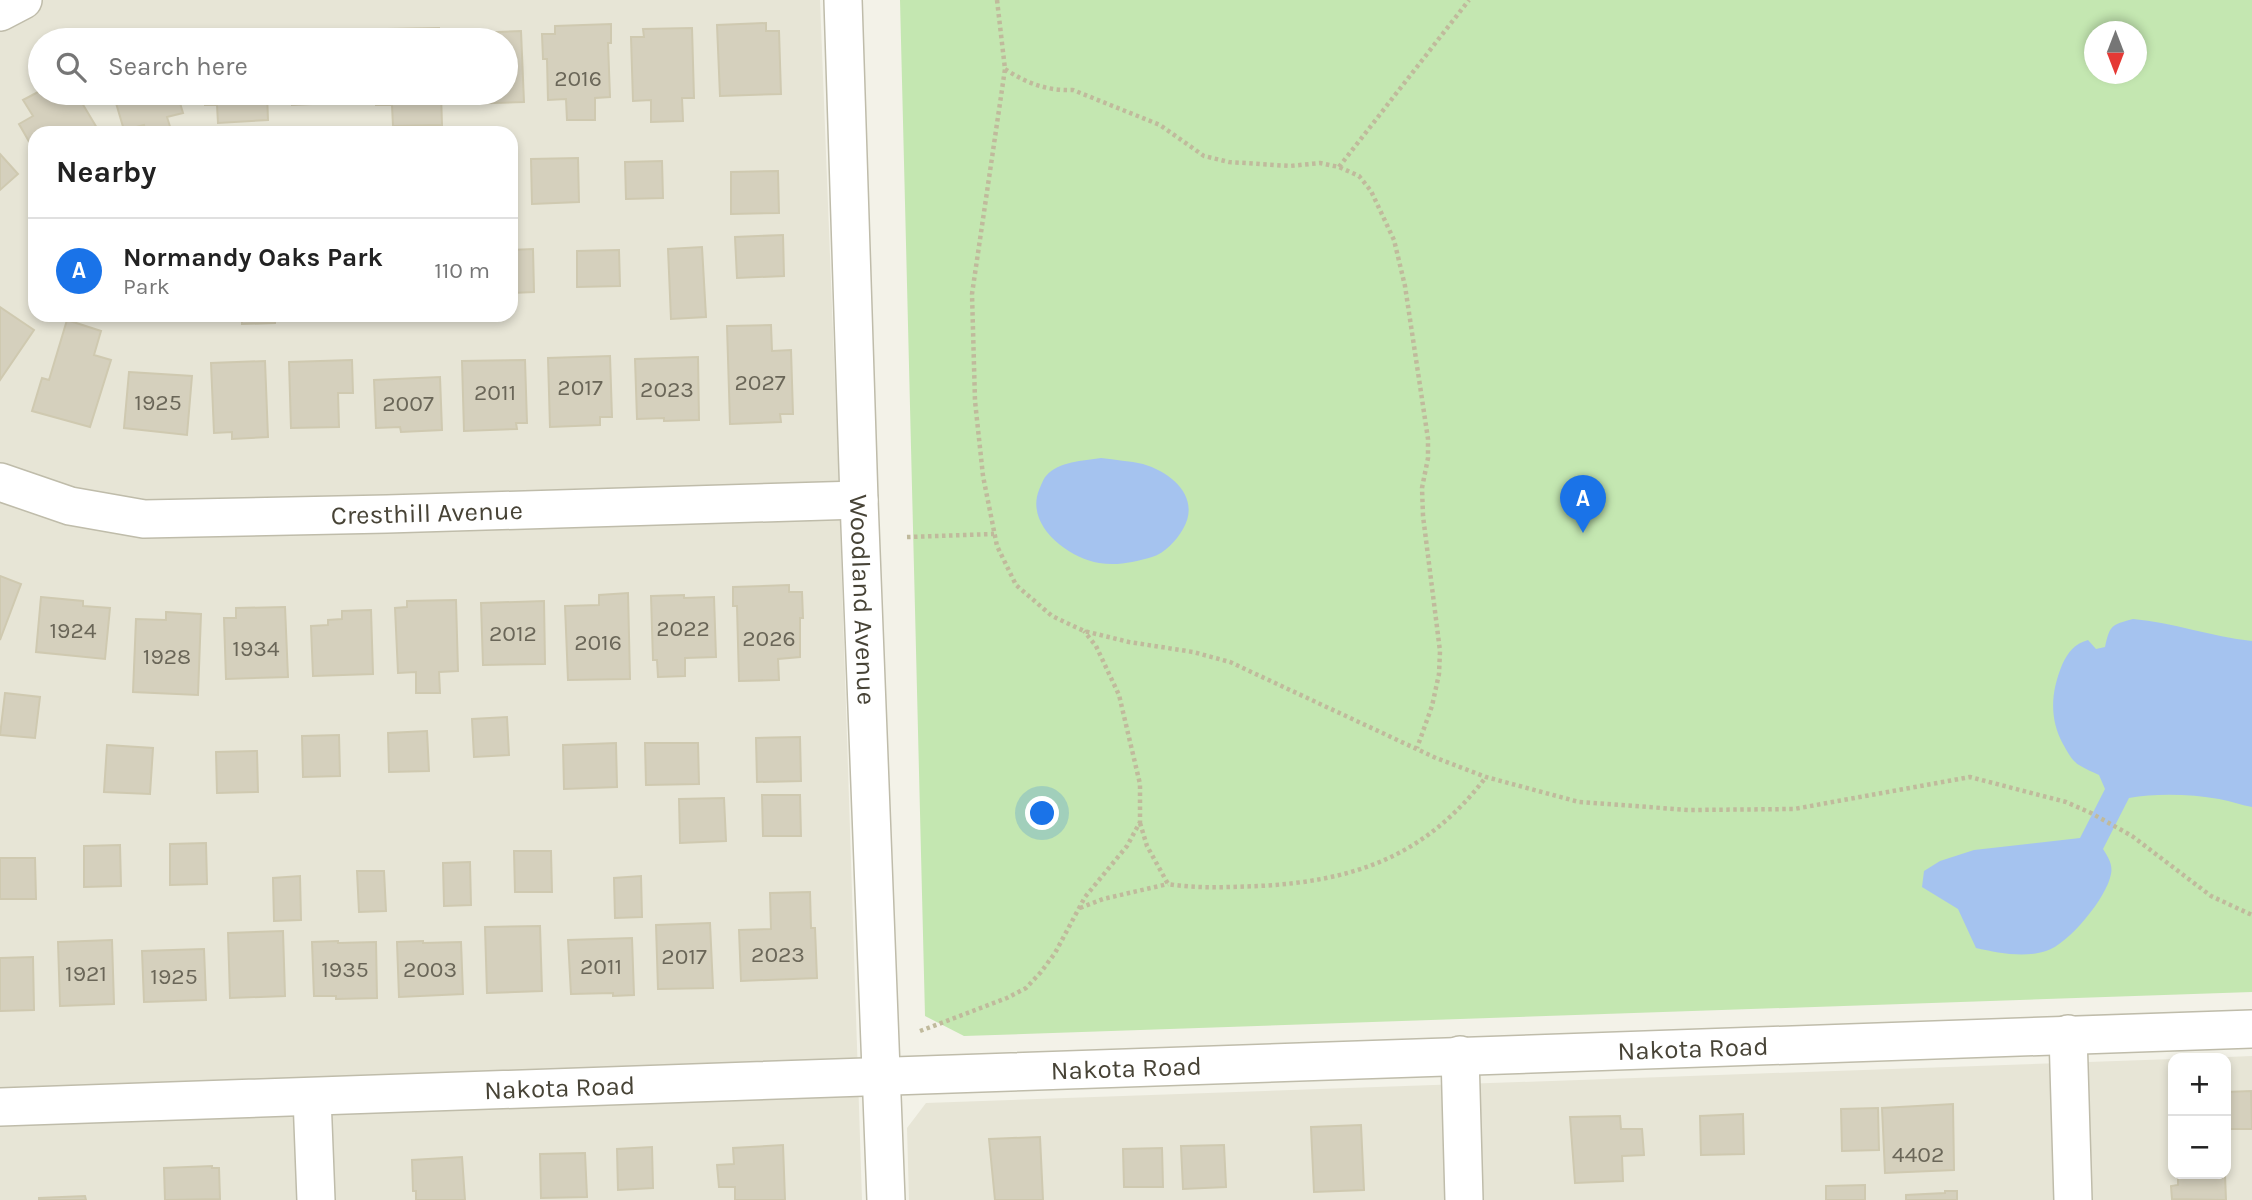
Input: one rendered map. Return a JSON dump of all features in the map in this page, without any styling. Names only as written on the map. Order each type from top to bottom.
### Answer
[{"type":"street","points":[[0,12],[23,0]]},
{"type":"street","name":"Woodland Avenue","points":[[843,0],[886,1200]]},
{"type":"street","name":"Cresthill Avenue","points":[[0,482],[70,506],[144,519],[859,500]]},
{"type":"street","name":"Nakota Road","points":[[0,1108],[2252,1029]]},
{"type":"street","points":[[2068,1034],[2073,1200]]},
{"type":"street","points":[[1460,1055],[1464,1200]]},
{"type":"street","points":[[312,1097],[316,1200]]},
{"type":"path","points":[[997,0],[1005,69],[972,294],[975,401],[983,476],[997,546],[1016,585],[1052,616],[1084,631],[1230,662],[1486,777],[1580,802],[1689,810],[1794,809],[1970,777],[2066,802],[2091,813],[2154,851],[2211,895],[2252,915]]},
{"type":"path","points":[[1339,167],[1469,0]]},
{"type":"path","points":[[1005,69],[1022,80],[1057,90],[1073,90],[1160,125],[1204,156],[1229,162],[1290,166],[1320,163],[1339,167],[1359,176],[1371,191],[1394,240],[1405,286],[1428,448],[1422,488],[1423,516],[1440,651],[1439,674],[1432,706],[1417,748]]},
{"type":"path","points":[[907,537],[994,534]]},
{"type":"path","points":[[1084,631],[1096,646],[1119,695],[1140,784],[1140,822],[1147,846],[1168,884]]},
{"type":"path","points":[[1079,908],[1103,899],[1168,884],[1228,887],[1301,883],[1334,877],[1380,863],[1414,845],[1466,802],[1486,777]]},
{"type":"path","points":[[920,1031],[1026,988],[1055,953],[1085,897],[1127,846],[1140,822]]},
{"type":"shaded area","points":[[0,0],[820,0],[862,1200],[0,1200]]},
{"type":"shaded area","points":[[2252,1056],[2252,1200],[909,1200],[907,1128],[926,1103],[2168,1059],[2168,1179],[2231,1179],[2231,1057]]},
{"type":"green space","points":[[900,0],[2252,0],[2252,992],[964,1036],[925,1016]]},
{"type":"water","points":[[1101,458],[1154,468],[1174,480],[1181,488],[1189,507],[1188,518],[1177,538],[1161,553],[1126,563],[1099,563],[1087,560],[1063,547],[1044,527],[1036,503],[1045,477],[1058,467]]},
{"type":"water","points":[[2133,619],[2252,641],[2252,807],[2185,795],[2129,798],[2103,849],[2111,867],[2108,884],[2095,907],[2076,930],[2055,947],[2038,953],[2011,954],[1976,948],[1958,909],[1922,887],[1924,871],[1940,861],[1974,850],[2080,838],[2105,789],[2099,775],[2076,763],[2070,756],[2058,734],[2053,705],[2058,675],[2064,660],[2075,646],[2088,640],[2096,649],[2105,647],[2113,627]]},
{"type":"building","points":[[766,23],[766,31],[779,31],[781,94],[720,96],[717,25]]},
{"type":"building","points":[[611,24],[611,43],[608,43],[610,97],[595,98],[595,120],[567,120],[566,99],[548,100],[547,59],[543,59],[542,34],[555,34],[555,26]]},
{"type":"building","points":[[692,28],[694,98],[682,98],[683,121],[651,122],[651,100],[633,101],[631,37],[644,37],[643,29]]},
{"type":"building","points":[[518,31],[521,31],[524,102],[518,102]]},
{"type":"building","points":[[28,97],[28,105],[83,105],[96,126],[28,126],[28,140],[19,124],[33,116],[23,100]]},
{"type":"building","points":[[117,105],[181,105],[183,113],[167,117],[170,126],[123,126]]},
{"type":"building","points":[[217,105],[267,105],[268,120],[218,123]]},
{"type":"building","points":[[392,105],[441,105],[442,125],[393,126]]},
{"type":"building","points":[[0,154],[18,174],[0,190]]},
{"type":"building","points":[[578,158],[579,202],[532,204],[531,159]]},
{"type":"building","points":[[662,161],[663,198],[626,199],[625,162]]},
{"type":"building","points":[[778,171],[779,213],[731,214],[731,172]]},
{"type":"building","points":[[783,235],[784,276],[737,278],[735,237]]},
{"type":"building","points":[[702,247],[706,317],[671,319],[668,249]]},
{"type":"building","points":[[533,249],[534,292],[518,293],[518,250]]},
{"type":"building","points":[[619,250],[620,286],[577,287],[577,251]]},
{"type":"building","points":[[0,307],[34,330],[0,380]]},
{"type":"building","points":[[66,322],[101,331],[94,355],[111,360],[90,427],[32,411],[42,378],[49,380]]},
{"type":"building","points":[[242,322],[275,322],[275,323]]},
{"type":"building","points":[[771,325],[772,351],[791,350],[793,414],[780,414],[781,422],[730,424],[727,326]]},
{"type":"building","points":[[610,356],[612,417],[600,417],[600,425],[550,427],[548,358]]},
{"type":"building","points":[[698,357],[699,420],[637,419],[635,359]]},
{"type":"building","points":[[352,360],[353,393],[338,393],[339,427],[291,428],[289,362]]},
{"type":"building","points":[[525,360],[527,423],[516,423],[517,429],[464,431],[462,361]]},
{"type":"building","points":[[265,361],[268,437],[232,439],[232,432],[214,433],[211,363]]},
{"type":"building","points":[[129,372],[192,376],[187,435],[124,428]]},
{"type":"building","points":[[440,377],[442,430],[401,432],[400,427],[376,428],[374,380]]},
{"type":"building","points":[[0,576],[21,584],[0,640]]},
{"type":"building","points":[[789,585],[789,592],[802,592],[800,657],[778,659],[779,680],[739,681],[737,606],[733,606],[733,587]]},
{"type":"building","points":[[628,593],[630,679],[568,680],[565,606],[599,605],[599,595]]},
{"type":"building","points":[[684,595],[684,598],[714,597],[716,657],[685,658],[685,676],[658,677],[657,660],[653,660],[651,596]]},
{"type":"building","points":[[41,597],[83,601],[83,606],[110,608],[105,659],[36,652]]},
{"type":"building","points":[[456,600],[458,671],[439,672],[440,693],[416,693],[416,672],[398,673],[395,608],[407,607],[407,601]]},
{"type":"building","points":[[544,601],[545,664],[483,665],[481,603]]},
{"type":"building","points":[[285,607],[288,677],[226,679],[224,618],[236,618],[236,608]]},
{"type":"building","points":[[371,610],[373,674],[313,676],[311,626],[328,625],[328,620],[342,619],[342,611]]},
{"type":"building","points":[[166,612],[201,614],[198,695],[133,692],[136,619],[166,620]]},
{"type":"building","points":[[5,693],[40,697],[35,738],[0,735]]},
{"type":"building","points":[[507,717],[509,755],[474,757],[472,719]]},
{"type":"building","points":[[427,731],[429,771],[389,772],[388,733]]},
{"type":"building","points":[[339,735],[340,776],[303,777],[302,736]]},
{"type":"building","points":[[800,737],[801,781],[757,782],[756,738]]},
{"type":"building","points":[[616,743],[617,787],[564,789],[563,745]]},
{"type":"building","points":[[645,743],[698,743],[699,784],[646,785]]},
{"type":"building","points":[[107,745],[153,748],[150,794],[104,792]]},
{"type":"building","points":[[257,751],[258,792],[217,793],[216,752]]},
{"type":"building","points":[[762,795],[800,795],[801,836],[763,836]]},
{"type":"building","points":[[724,798],[726,841],[680,843],[679,799]]},
{"type":"building","points":[[206,843],[207,884],[170,885],[170,844]]},
{"type":"building","points":[[120,845],[121,886],[84,887],[84,846]]},
{"type":"building","points":[[514,851],[551,851],[552,892],[515,892]]},
{"type":"building","points":[[0,858],[35,858],[36,899],[0,899]]},
{"type":"building","points":[[470,862],[471,905],[444,906],[443,863]]},
{"type":"building","points":[[357,871],[384,871],[386,911],[359,912]]},
{"type":"building","points":[[300,876],[301,920],[274,921],[273,878]]},
{"type":"building","points":[[641,876],[642,917],[615,918],[614,878]]},
{"type":"building","points":[[810,892],[817,978],[741,981],[739,930],[771,929],[770,893]]},
{"type":"building","points":[[710,923],[713,988],[658,989],[656,925]]},
{"type":"building","points":[[540,926],[542,991],[487,993],[485,927]]},
{"type":"building","points":[[283,931],[285,996],[230,998],[228,933]]},
{"type":"building","points":[[632,938],[634,995],[571,994],[568,940]]},
{"type":"building","points":[[112,940],[114,1004],[60,1006],[58,942]]},
{"type":"building","points":[[312,942],[376,942],[377,998],[336,999],[336,996],[314,996]]},
{"type":"building","points":[[397,942],[461,942],[463,994],[399,997]]},
{"type":"building","points":[[204,949],[206,1000],[144,1002],[142,951]]},
{"type":"building","points":[[33,957],[34,1010],[0,1011],[0,958]]},
{"type":"building","points":[[2251,1091],[2252,1129],[2231,1129],[2231,1092]]},
{"type":"building","points":[[1953,1104],[1954,1170],[1885,1173],[1882,1108]]},
{"type":"building","points":[[1878,1108],[1879,1150],[1842,1151],[1841,1109]]},
{"type":"building","points":[[1743,1114],[1744,1154],[1701,1155],[1700,1116]]},
{"type":"building","points":[[1620,1116],[1621,1129],[1642,1129],[1644,1155],[1622,1156],[1623,1181],[1575,1183],[1570,1117]]},
{"type":"building","points":[[1361,1125],[1364,1190],[1314,1192],[1311,1127]]},
{"type":"building","points":[[1040,1137],[1043,1200],[995,1200],[989,1139]]},
{"type":"building","points":[[783,1145],[785,1200],[735,1200],[735,1187],[719,1187],[717,1165],[734,1164],[733,1148]]},
{"type":"building","points":[[1224,1145],[1226,1187],[1183,1189],[1181,1146]]},
{"type":"building","points":[[652,1147],[653,1188],[618,1190],[617,1149]]},
{"type":"building","points":[[1162,1148],[1163,1187],[1124,1187],[1123,1149]]},
{"type":"building","points":[[585,1153],[587,1197],[541,1198],[540,1154]]},
{"type":"building","points":[[462,1157],[465,1200],[416,1200],[412,1160]]},
{"type":"building","points":[[164,1168],[219,1168],[220,1199],[165,1200]]},
{"type":"building","points":[[2178,1179],[2225,1179],[2226,1200],[2172,1199],[2171,1186],[2178,1185]]},
{"type":"building","points":[[1865,1185],[1865,1200],[1826,1200],[1826,1186]]},
{"type":"building","points":[[1957,1191],[1957,1200],[1906,1200],[1906,1195]]},
{"type":"building","points":[[85,1196],[86,1200],[39,1200],[39,1198]]},
{"type":"place","name":"Normandy Oaks Park","points":[[1583,533]]}]
